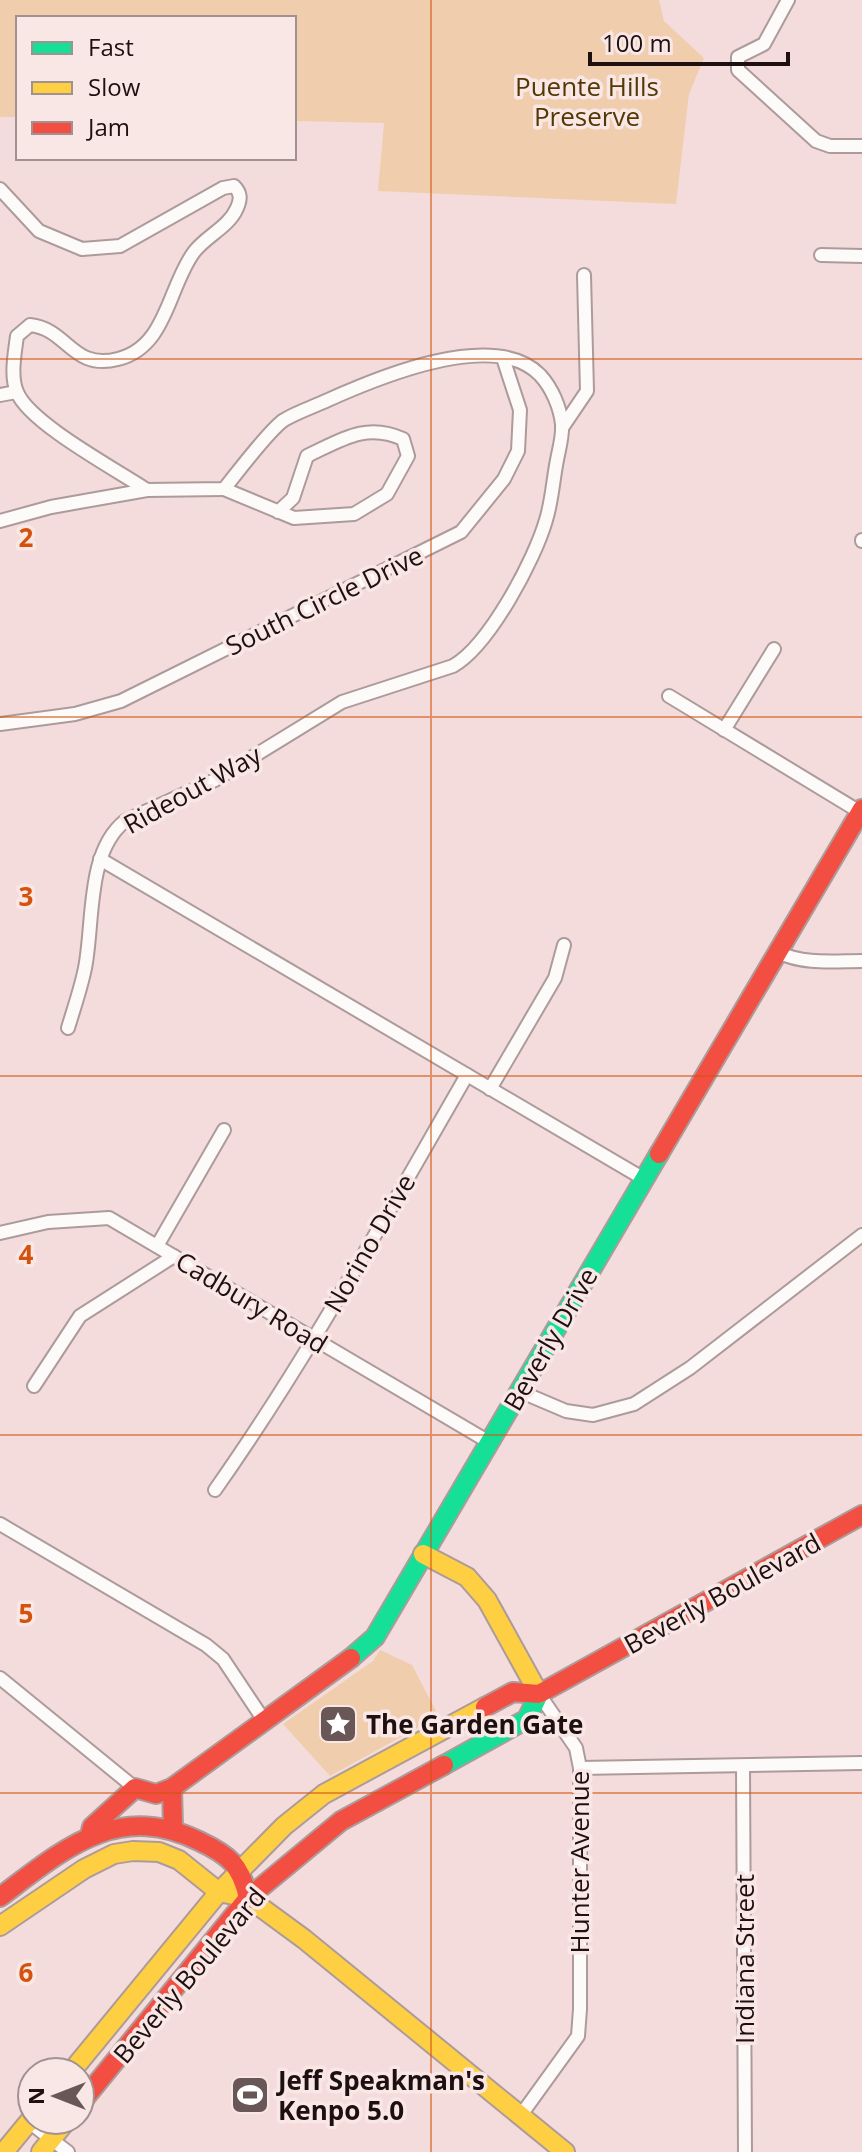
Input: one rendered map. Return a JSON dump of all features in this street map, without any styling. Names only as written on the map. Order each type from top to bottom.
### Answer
[{"type":"main road","name":"Beverly Drive","points":[[164,1791],[265,1722],[364,1649],[375,1637],[861,810]]},
{"type":"main road","name":"Beverly Boulevard","points":[[84,2056],[239,1869],[284,1826],[324,1794],[513,1692],[539,1694],[862,1515]]},
{"type":"main road","name":"Hunter Avenue","points":[[423,1554],[467,1577],[487,1600],[539,1694]]},
{"type":"main road","name":"Beverly Boulevard","points":[[96,2084],[248,1898],[341,1821],[527,1719],[539,1694]]},
{"type":"main road","points":[[90,1835],[92,1827],[135,1788],[164,1791],[173,1828]]},
{"type":"main road","points":[[248,1898],[239,1869],[202,1842],[173,1828],[131,1825],[90,1835],[0,1899],[5,1923],[84,1869],[114,1854],[159,1852],[179,1860],[219,1892],[248,1898],[304,1939],[565,2152]]},
{"type":"main road","points":[[4,2152],[17,2136]]},
{"type":"street","points":[[788,0],[764,44],[738,57],[738,70],[816,141],[830,146],[862,146]]},
{"type":"street","points":[[0,189],[39,231],[82,249],[120,246],[223,188],[234,186],[239,191],[241,200],[235,213],[197,248],[151,339],[138,352],[116,360],[95,361],[75,353],[45,327],[30,325],[17,336],[14,363],[16,392],[31,411],[147,490]]},
{"type":"street","points":[[821,255],[862,256]]},
{"type":"street","points":[[562,428],[587,391],[584,275]]},
{"type":"street","points":[[224,489],[281,421],[380,377],[460,356],[503,358],[539,374],[555,398],[562,428]]},
{"type":"street","name":"South Circle Drive","points":[[0,724],[75,714],[121,701],[461,532],[504,479],[518,451],[520,410],[503,358]]},
{"type":"street","points":[[0,395],[16,392]]},
{"type":"street","name":"Rideout Way","points":[[562,428],[547,517],[540,538],[490,629],[466,657],[453,666],[342,702],[215,780],[125,821],[109,838],[100,859],[644,1179]]},
{"type":"street","points":[[0,521],[51,507],[147,490],[224,489],[278,512],[294,518],[354,514],[387,494],[408,456],[403,439],[387,432],[355,433],[307,456],[293,498],[278,512]]},
{"type":"street","points":[[724,730],[774,649]]},
{"type":"street","points":[[669,696],[861,810]]},
{"type":"street","points":[[68,1028],[85,968],[100,859]]},
{"type":"street","points":[[490,1089],[555,978],[564,945]]},
{"type":"street","points":[[778,952],[808,961],[862,961]]},
{"type":"street","name":"Norino Drive","points":[[215,1490],[259,1428],[314,1338],[467,1075]]},
{"type":"street","points":[[157,1246],[224,1130]]},
{"type":"street","name":"Cadbury Road","points":[[0,1233],[48,1222],[109,1218],[489,1442]]},
{"type":"street","points":[[519,1391],[566,1411],[593,1415],[634,1404],[690,1368],[862,1235]]},
{"type":"street","points":[[34,1386],[80,1316],[174,1256]]},
{"type":"street","points":[[0,1524],[206,1645],[223,1659],[265,1722]]},
{"type":"street","points":[[0,1678],[135,1788]]},
{"type":"street","name":"Hunter Avenue","points":[[521,2115],[578,2036],[580,1768],[576,1748],[539,1694]]},
{"type":"street","points":[[580,1768],[862,1763]]},
{"type":"street","name":"Indiana Street","points":[[743,1766],[745,2152]]},
{"type":"street","points":[[46,2146],[68,2152]]},
{"type":"green space","name":"Puente Hills Preserve","points":[[0,0],[659,0],[664,21],[704,58],[689,94],[676,204],[378,191],[384,123],[296,121],[296,16],[16,16],[16,117],[0,117]]},
{"type":"green space","points":[[380,1650],[412,1665],[436,1711],[426,1715],[428,1722],[330,1776],[283,1724],[373,1661]]},
{"type":"traffic: fast","points":[[351,1658],[375,1637],[659,1154]]},
{"type":"traffic: fast","points":[[444,1765],[527,1719],[539,1694]]},
{"type":"traffic: slow","points":[[423,1554],[467,1577],[487,1600],[539,1694]]},
{"type":"traffic: slow","points":[[84,2056],[219,1892],[284,1826],[324,1794],[485,1707]]},
{"type":"traffic: slow","points":[[0,1926],[84,1869],[114,1854],[159,1852],[179,1860],[219,1892],[248,1898],[304,1939],[565,2152]]},
{"type":"traffic: slow","points":[[4,2152],[17,2136]]},
{"type":"traffic: slow","points":[[41,2152],[54,2136]]},
{"type":"traffic: jam","points":[[659,1154],[862,809]]},
{"type":"traffic: jam","points":[[485,1707],[513,1692],[539,1694],[862,1515]]},
{"type":"traffic: jam","points":[[90,1835],[92,1827],[135,1788],[156,1794],[172,1788],[351,1658]]},
{"type":"traffic: jam","points":[[96,2084],[248,1898],[341,1821],[444,1765]]},
{"type":"traffic: jam","points":[[172,1788],[173,1828]]},
{"type":"traffic: jam","points":[[0,1897],[69,1848],[117,1828],[142,1826],[170,1830],[226,1856],[242,1877],[248,1898]]},
{"type":"place","name":"The Garden Gate","points":[[338,1724]]},
{"type":"place","name":"Jeff Speakman's Kenpo 5.0","points":[[250,2095]]}]
